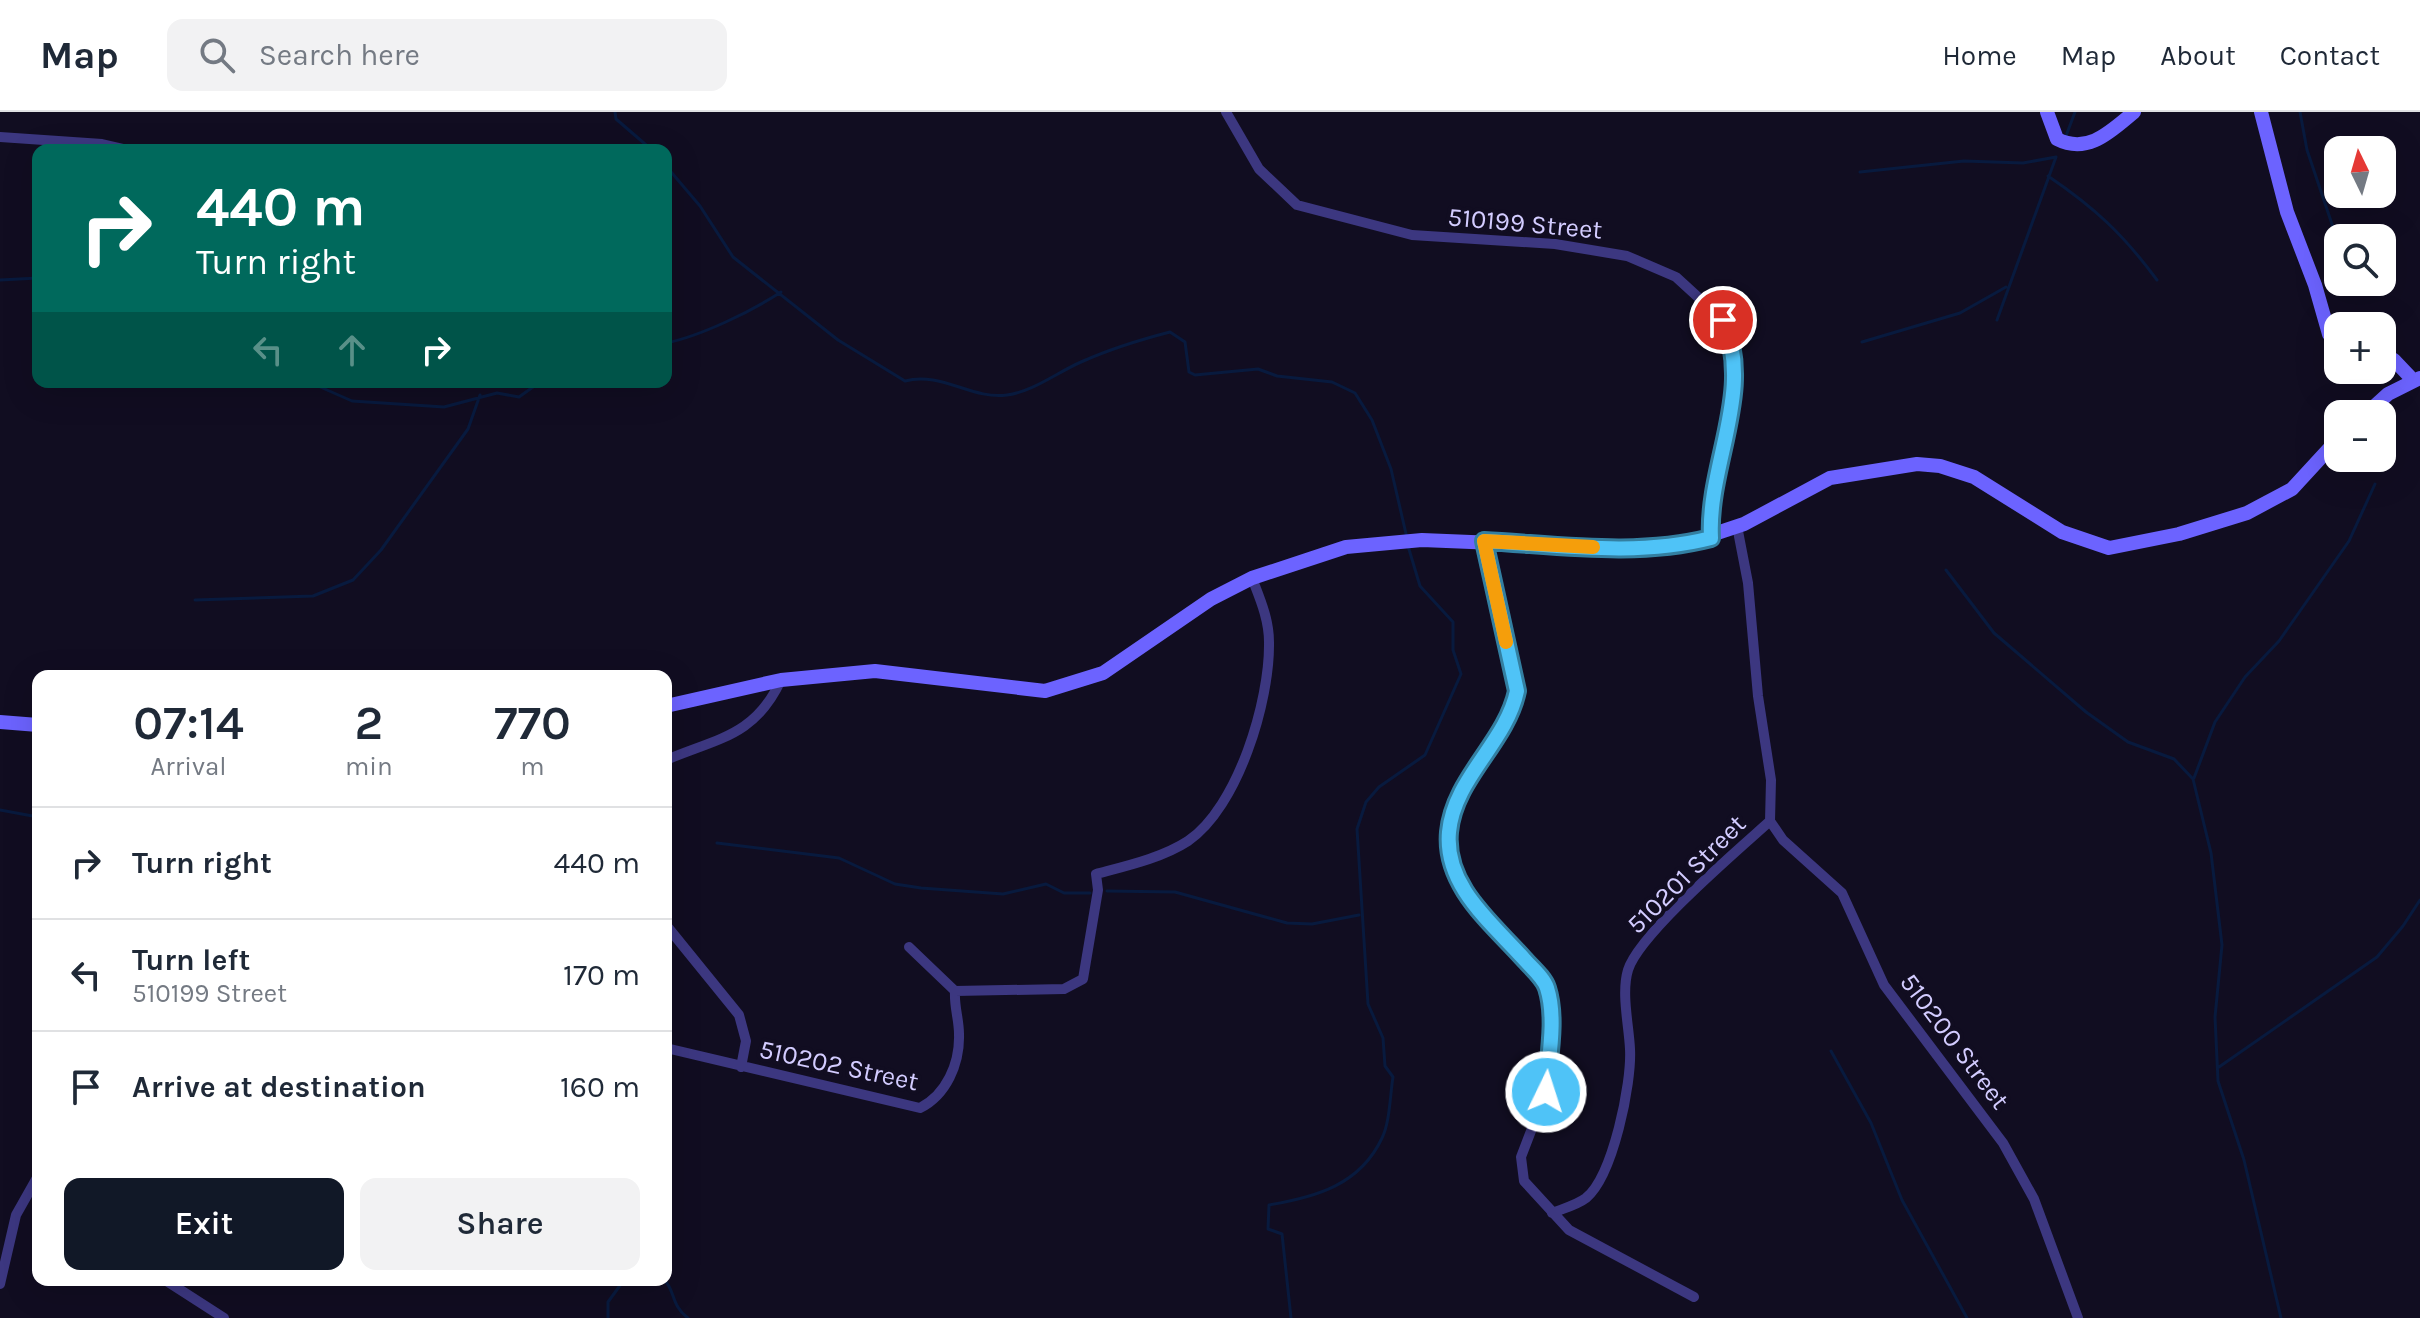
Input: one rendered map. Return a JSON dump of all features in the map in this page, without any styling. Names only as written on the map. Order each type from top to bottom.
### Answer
[{"type":"street","name":"510199 Street","points":[[1226,112],[1259,169],[1297,205],[1412,235],[1555,244],[1627,256],[1676,277],[1723,320],[1733,342],[1732,410],[1709,507],[1711,538]]},
{"type":"street","points":[[2047,112],[2057,139],[2071,146],[2088,144],[2134,112]]},
{"type":"street","points":[[2261,112],[2282,197],[2324,319]]},
{"type":"street","points":[[0,137],[102,144]]},
{"type":"street","points":[[2381,400],[2416,379],[2396,362]]},
{"type":"street","points":[[672,705],[781,680],[875,671],[927,680],[1045,691],[1103,673],[1211,599],[1252,578],[1346,547],[1422,540],[1675,547],[1711,538],[1830,478],[1917,464],[1940,466],[1974,477],[2062,532],[2083,542],[2109,548],[2179,534],[2247,513],[2292,489],[2324,454]]},
{"type":"street","points":[[1737,526],[1748,583],[1758,696],[1771,780],[1770,821]]},
{"type":"street","points":[[1484,541],[1517,691],[1512,714],[1467,782],[1454,810],[1449,832],[1451,866],[1462,889],[1547,987],[1550,1030],[1546,1092],[1521,1157],[1524,1181],[1569,1230],[1694,1297]]},
{"type":"street","points":[[909,947],[955,991],[1064,989],[1083,979],[1098,890],[1096,874],[1161,854],[1189,840],[1215,809],[1241,768],[1258,727],[1270,642],[1264,606],[1252,578]]},
{"type":"street","points":[[672,758],[739,731],[758,718],[781,680]]},
{"type":"street","points":[[0,722],[32,725]]},
{"type":"street","name":"510201 Street","points":[[1552,1213],[1585,1199],[1598,1182],[1627,1102],[1631,1054],[1628,971],[1642,948],[1716,868],[1770,821]]},
{"type":"street","name":"510200 Street","points":[[1770,821],[1783,840],[1842,893],[1884,985],[2003,1143],[2034,1199],[2078,1318]]},
{"type":"street","points":[[672,932],[739,1015],[746,1041],[741,1067]]},
{"type":"street","name":"510202 Street","points":[[672,1050],[920,1108],[940,1098],[956,1059],[959,1033],[954,1010],[955,991]]},
{"type":"street","points":[[0,1284],[16,1215],[32,1187]]},
{"type":"street","points":[[174,1286],[224,1318]]},
{"type":"waterway","points":[[615,112],[616,119],[645,144]]},
{"type":"waterway","points":[[2066,136],[2075,112]]},
{"type":"waterway","points":[[2300,112],[2307,150],[2332,224]]},
{"type":"waterway","points":[[1860,172],[1964,161],[2023,163],[2056,157]]},
{"type":"waterway","points":[[1997,320],[2056,157]]},
{"type":"waterway","points":[[672,173],[700,206],[733,257],[838,340],[905,381],[931,380],[981,394],[1007,395],[1035,386],[1103,353],[1170,332],[1185,342],[1189,372],[1195,375],[1258,369],[1277,376],[1332,382],[1355,393],[1372,420],[1391,469],[1407,538]]},
{"type":"waterway","points":[[2048,176],[2107,223],[2157,280]]},
{"type":"waterway","points":[[0,280],[32,278]]},
{"type":"waterway","points":[[1862,342],[1960,313],[2006,287]]},
{"type":"waterway","points":[[672,341],[726,322],[781,292]]},
{"type":"waterway","points":[[323,388],[352,401],[444,407],[497,393],[519,397],[532,388]]},
{"type":"waterway","points":[[195,600],[313,596],[353,580],[381,550],[468,429],[480,395]]},
{"type":"waterway","points":[[2194,778],[2215,722],[2245,677],[2279,641],[2349,541],[2375,484]]},
{"type":"waterway","points":[[1291,1318],[1282,1234],[1268,1229],[1269,1205],[1320,1193],[1349,1178],[1373,1154],[1385,1132],[1389,1108],[1393,1077],[1385,1066],[1383,1038],[1368,1004],[1357,829],[1366,802],[1379,787],[1425,755],[1461,674],[1453,650],[1453,622],[1420,586],[1408,546]]},
{"type":"waterway","points":[[1946,570],[1994,633],[2086,712],[2128,742],[2174,759],[2193,779],[2211,853],[2222,945],[2215,1017],[2218,1081],[2244,1160],[2281,1318]]},
{"type":"waterway","points":[[0,810],[32,816]]},
{"type":"waterway","points":[[717,843],[839,858],[895,884],[921,888],[1003,894],[1046,884],[1064,893],[1090,893]]},
{"type":"waterway","points":[[1107,891],[1175,892],[1287,923],[1312,924],[1359,915]]},
{"type":"waterway","points":[[2219,1067],[2377,957],[2420,900]]},
{"type":"waterway","points":[[1831,1051],[1871,1123],[1902,1200],[1967,1318]]},
{"type":"waterway","points":[[608,1318],[608,1302],[620,1286]]},
{"type":"waterway","points":[[668,1286],[679,1308],[688,1318]]},
{"type":"slow traffic","points":[[1506,642],[1484,541],[1593,547]]},
{"type":"route","points":[[1546,1092],[1550,1030],[1547,987],[1462,889],[1451,866],[1449,832],[1454,810],[1467,782],[1512,714],[1517,691],[1515,673],[1499,621],[1484,541],[1614,548],[1675,547],[1711,538],[1709,507],[1732,410],[1733,342],[1723,320]]}]
